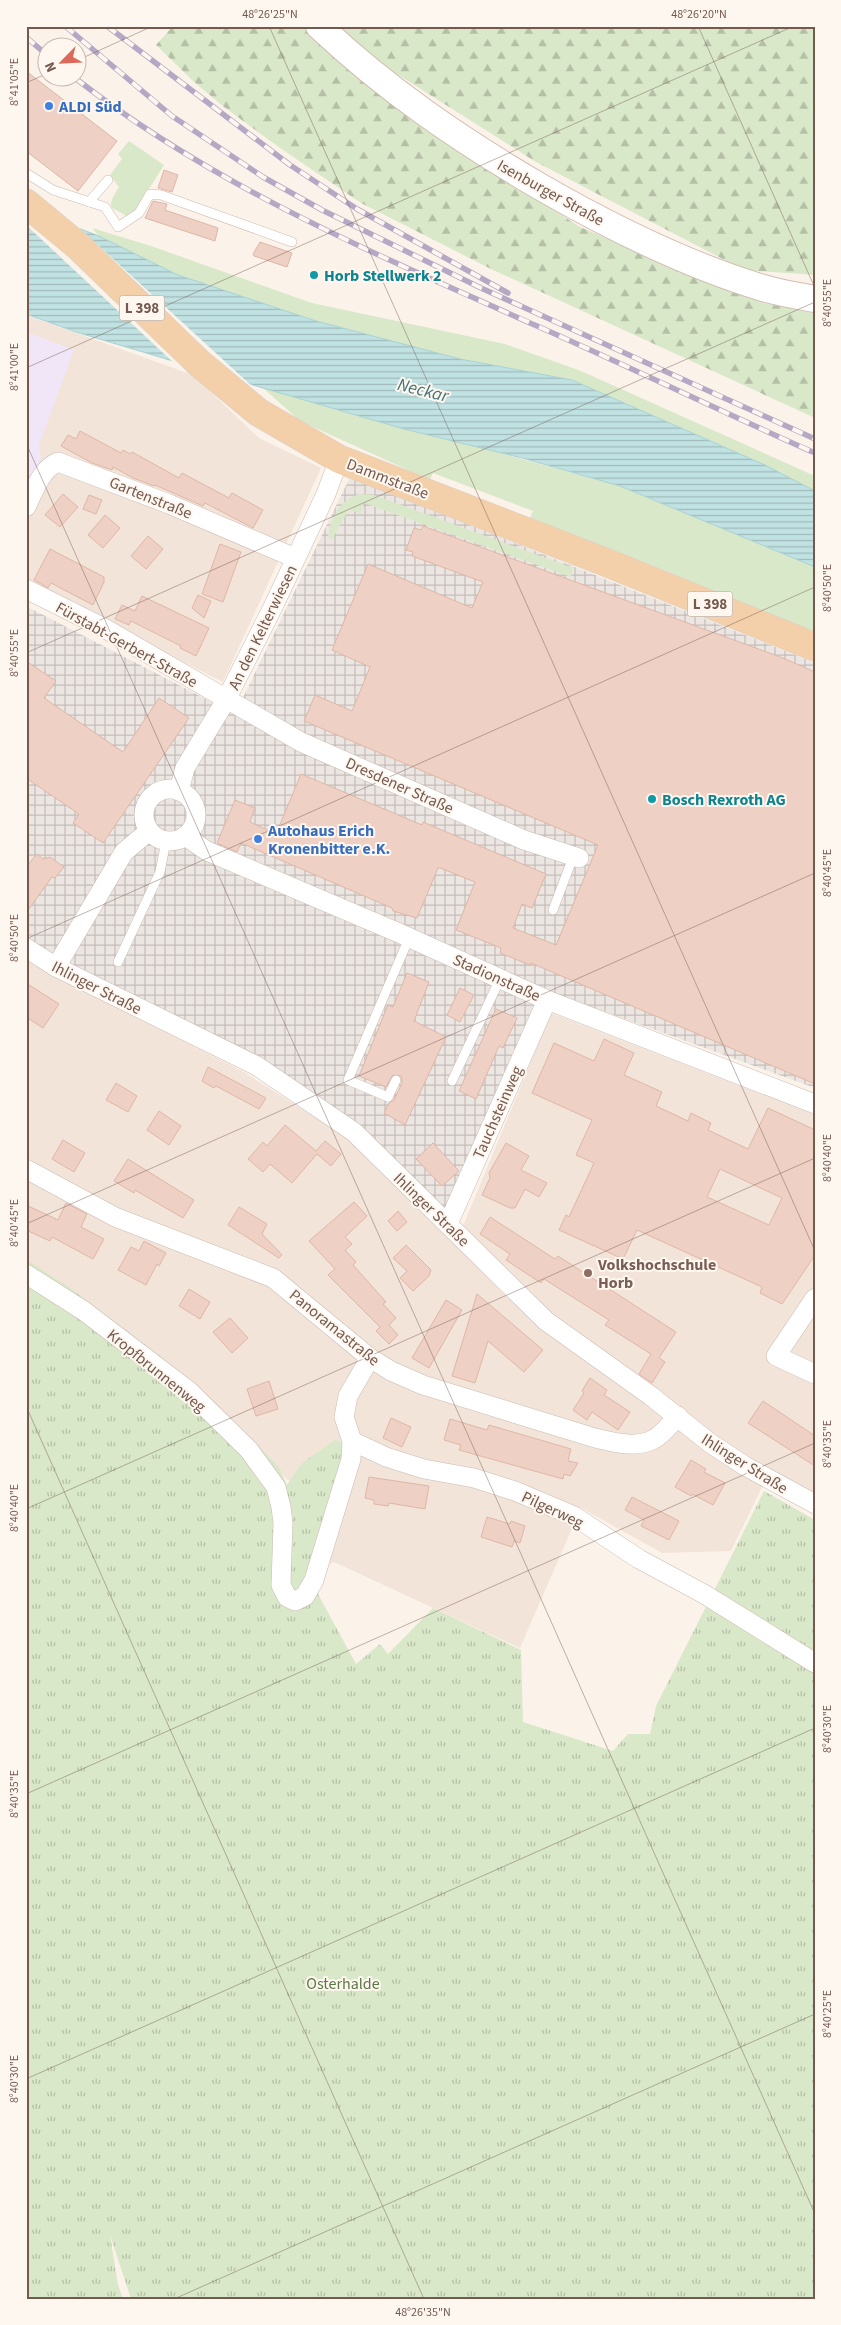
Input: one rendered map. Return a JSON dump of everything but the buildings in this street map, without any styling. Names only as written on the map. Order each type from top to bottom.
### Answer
[{"type":"main road","name":"Dammstraße","points":[[26,203],[78,246],[199,364],[258,412],[339,459],[605,562],[815,647]]},
{"type":"street","name":"Isenburger Straße","points":[[319,26],[400,95],[474,148],[589,214],[665,252],[728,276],[765,289],[815,299]]},
{"type":"street","name":"An den Kelterwiesen","points":[[179,791],[186,768],[226,700],[326,494],[339,459]]},
{"type":"street","name":"Gartenstraße","points":[[26,507],[50,465],[58,462],[177,507],[295,558]]},
{"type":"street","name":"Fürstabt-Gerbert-Straße","points":[[26,589],[104,628],[226,700]]},
{"type":"street","name":"Dresdener Straße","points":[[226,700],[301,742],[524,840],[576,857]]},
{"type":"street","points":[[163,790],[179,791],[191,800],[196,815],[191,830],[186,836],[178,840],[166,841],[155,837],[149,831],[144,815],[149,799],[163,790]]},
{"type":"street","points":[[56,967],[124,852],[149,831]]},
{"type":"street","name":"Stadionstraße","points":[[186,836],[207,851],[410,938],[547,1000],[815,1104]]},
{"type":"street","name":"Ihlinger Straße","points":[[26,948],[56,967],[257,1066],[354,1132],[546,1321],[678,1416],[710,1443],[745,1466],[815,1504]]},
{"type":"street","name":"Tauchsteinweg","points":[[448,1224],[547,1000]]},
{"type":"street","name":"Panoramastraße","points":[[26,1169],[115,1217],[273,1278],[370,1358],[391,1371],[423,1385],[595,1438],[622,1444],[643,1443],[655,1439],[678,1416]]},
{"type":"street","name":"Kropfbrunnenweg","points":[[26,1274],[84,1312],[189,1391],[249,1450],[276,1487],[283,1523],[281,1584],[288,1597],[295,1601],[305,1596],[314,1580],[351,1459],[352,1441]]},
{"type":"street","points":[[815,1298],[776,1356],[815,1374]]},
{"type":"street","points":[[352,1441],[344,1417],[348,1396],[370,1358]]},
{"type":"street","name":"Pilgerweg","points":[[352,1441],[386,1457],[424,1468],[474,1478],[515,1491],[574,1516],[639,1558],[778,1639],[815,1664]]},
{"type":"lane","points":[[26,173],[53,190],[105,207],[118,227],[140,213],[150,194],[161,195],[292,242]]},
{"type":"lane","points":[[89,202],[108,180]]},
{"type":"lane","points":[[118,962],[160,872],[166,841]]},
{"type":"lane","points":[[553,910],[576,857]]},
{"type":"lane","points":[[396,1080],[388,1097],[348,1080],[410,938]]},
{"type":"lane","points":[[452,1081],[500,978]]},
{"type":"shaded area","points":[[26,315],[193,375],[259,438],[321,468],[223,682],[26,583]]},
{"type":"shaded area","points":[[26,332],[74,350],[39,445],[41,458],[26,493]]},
{"type":"shaded area","points":[[350,477],[815,663],[815,1088],[548,991],[446,1210],[359,1126],[51,955],[26,938],[26,606],[235,714]]},
{"type":"shaded area","points":[[26,954],[98,998],[244,1072],[349,1139],[456,1243],[551,1013],[815,1115],[815,1497],[770,1471],[731,1551],[662,1553],[581,1508],[520,1648],[334,1562],[296,1578],[290,1482],[212,1404],[26,1267]]},
{"type":"green space","points":[[173,26],[306,26],[408,115],[580,227],[763,303],[815,313],[815,418],[491,269],[361,203],[280,148],[224,107],[193,81],[156,45]]},
{"type":"green space","points":[[339,26],[815,26],[815,275],[744,270],[536,162],[378,62]]},
{"type":"green space","points":[[129,141],[164,165],[130,219],[112,208],[111,201],[119,187],[110,175],[122,159],[118,154]]},
{"type":"green space","points":[[92,228],[151,246],[312,303],[505,344],[581,371],[815,476],[815,491],[765,465],[572,380],[460,359],[316,321],[178,275],[99,236]]},
{"type":"green space","points":[[263,388],[620,486],[815,567],[815,633],[529,520],[533,511],[433,473],[430,480],[300,421]]},
{"type":"green space","points":[[359,494],[374,495],[573,568],[571,577],[364,503],[360,514],[349,509],[332,540],[328,536],[334,516],[341,505]]},
{"type":"green space","name":"Osterhalde","points":[[26,1259],[70,1288],[159,1355],[214,1401],[279,1467],[287,1485],[302,1463],[335,1440],[364,1451],[318,1594],[356,1664],[380,1644],[388,1654],[433,1608],[521,1650],[523,1722],[613,1751],[628,1734],[650,1734],[656,1706],[764,1491],[815,1520],[815,2299],[131,2299],[110,2235],[118,2285],[123,2299],[26,2299]]},
{"type":"water","name":"Neckar","points":[[26,208],[99,236],[178,275],[316,321],[460,359],[572,380],[765,465],[815,491],[815,567],[620,486],[522,458],[404,429],[76,332],[26,314]]},
{"type":"pier","points":[[26,206],[75,224],[254,388],[176,365],[26,225]]},
{"type":"railway","points":[[65,26],[172,116],[263,177],[322,210],[481,288],[815,439]]},
{"type":"railway","points":[[107,26],[290,165],[357,209],[508,293]]},
{"type":"railway","points":[[26,37],[38,47]]},
{"type":"railway","points":[[88,87],[184,153],[298,216],[357,245],[815,453]]},
{"type":"place","name":"ALDI Süd","points":[[49,106]]},
{"type":"place","name":"Horb Stellwerk 2","points":[[314,275]]},
{"type":"place","name":"Bosch Rexroth AG","points":[[652,799]]},
{"type":"place","name":"Autohaus Erich Kronenbitter e.K.","points":[[258,839]]},
{"type":"place","name":"Volkshochschule Horb","points":[[588,1273]]}]
